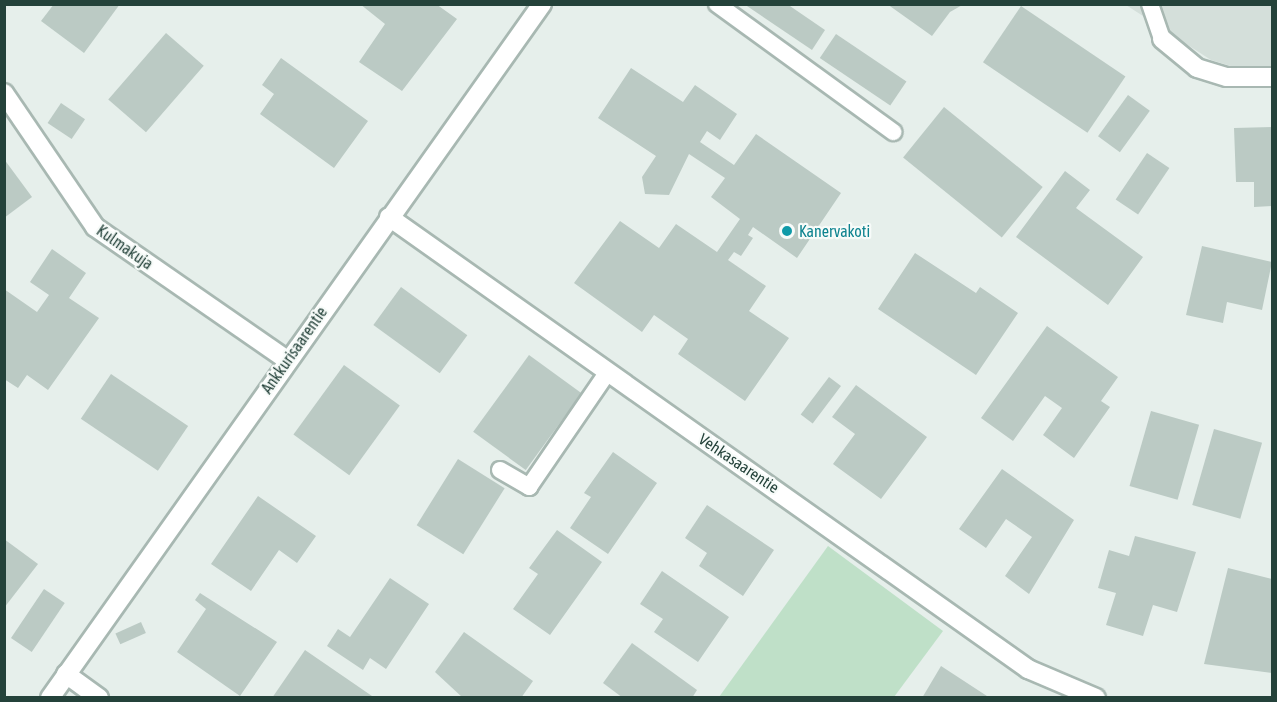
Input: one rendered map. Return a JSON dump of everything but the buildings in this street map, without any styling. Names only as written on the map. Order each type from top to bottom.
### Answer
[{"type":"street","name":"Ankkurisaarentie","points":[[50,698],[287,360],[542,4]]},
{"type":"street","points":[[1162,39],[1197,68],[1227,77],[1272,77]]},
{"type":"street","name":"Kulmakuja","points":[[4,93],[95,227],[287,360]]},
{"type":"street","name":"Vehkasaarentie","points":[[389,217],[1028,669],[1096,698]]},
{"type":"street","points":[[66,674],[99,698]]},
{"type":"lane","points":[[717,4],[894,132]]},
{"type":"lane","points":[[1150,4],[1162,39]]},
{"type":"lane","points":[[500,470],[529,487],[607,373]]},
{"type":"shaded area","points":[[1126,5],[1272,5],[1272,67],[1234,67],[1211,60]]},
{"type":"green space","points":[[828,546],[943,631],[894,697],[719,697]]},
{"type":"place","name":"Kanervakoti","points":[[787,231]]}]
